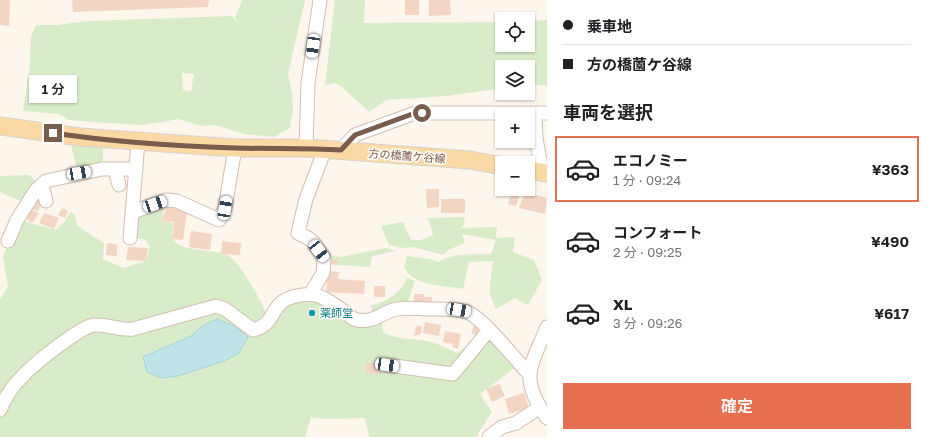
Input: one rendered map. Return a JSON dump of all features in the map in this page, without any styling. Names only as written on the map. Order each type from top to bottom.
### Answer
[{"type":"main road","name":"方の橋薗ケ谷線","points":[[0,126],[80,137],[138,142],[235,148],[306,148],[470,160],[495,165]]},
{"type":"street","points":[[306,148],[308,83],[320,0]]},
{"type":"street","points":[[311,293],[323,273],[324,258],[314,243],[298,233],[306,200],[333,150],[355,135],[415,113],[541,113],[536,138],[539,171]]},
{"type":"street","points":[[130,238],[138,142]]},
{"type":"street","points":[[133,212],[166,200],[176,201],[219,220],[225,208],[235,148]]},
{"type":"street","points":[[8,241],[17,220],[36,190],[46,181],[67,175],[102,169],[136,169]]},
{"type":"street","points":[[115,169],[119,185]]},
{"type":"street","points":[[42,185],[46,201]]},
{"type":"street","points":[[0,410],[2,403],[22,376],[75,333],[93,325],[107,326],[124,330],[134,329],[216,306],[225,309],[253,330],[262,328],[270,320],[275,307],[284,300],[311,293],[323,297],[356,320],[372,320],[397,309],[450,309],[468,312],[489,330],[529,374]]},
{"type":"street","points":[[489,437],[502,428],[543,413],[532,393],[529,374],[530,368],[543,349],[547,327]]},
{"type":"street","points":[[387,365],[453,374],[489,330]]},
{"type":"green space","points":[[242,0],[305,0],[288,74],[292,93],[293,109],[290,128],[274,137],[244,134],[215,125],[201,126],[179,119],[144,125],[69,120],[59,114],[23,111],[30,65],[31,36],[36,25],[57,25],[89,21],[232,16],[240,26],[235,18]],"holes":[[[182,73],[194,74],[191,91],[183,90]]]},
{"type":"green space","points":[[335,0],[365,0],[364,23],[495,22],[495,52],[535,52],[535,21],[547,20],[547,86],[535,85],[535,60],[495,60],[495,89],[447,96],[387,100],[369,112],[342,87],[335,83],[325,85]]},
{"type":"green space","points":[[71,145],[103,147],[103,163],[77,170]]},
{"type":"green space","points":[[29,175],[37,182],[24,203],[0,192],[0,176]]},
{"type":"green space","points":[[166,198],[162,221],[173,223],[172,237],[177,243],[190,249],[216,252],[229,256],[240,267],[246,276],[269,318],[282,302],[310,294],[356,320],[381,318],[383,332],[388,335],[431,342],[457,353],[487,334],[516,367],[480,394],[492,412],[476,437],[369,437],[365,418],[327,419],[311,417],[305,437],[0,437],[0,299],[8,287],[3,256],[19,220],[56,230],[66,220],[70,212],[75,215],[77,226],[104,243],[103,259],[123,268],[146,261],[150,247],[145,239],[130,238],[135,213]]},
{"type":"green space","points":[[465,217],[463,226],[454,232],[461,228],[497,227],[496,238],[515,237],[513,252],[534,260],[542,280],[528,305],[515,298],[496,309],[489,292],[493,261],[469,262],[463,289],[438,286],[422,282],[409,274],[404,267],[407,256],[430,259],[438,262],[450,257],[471,254],[491,254],[496,240],[462,234],[465,243],[448,250],[444,255],[412,247],[401,248],[389,245],[381,226],[403,222],[411,240],[421,240],[433,235],[428,218]]},
{"type":"green space","points":[[385,248],[396,251],[372,256],[370,267],[326,264],[326,255],[341,257]]},
{"type":"green space","points":[[407,278],[415,281],[407,305],[373,315],[371,306],[382,302],[397,293]]},
{"type":"water","points":[[217,319],[234,326],[248,337],[239,353],[224,361],[178,376],[161,378],[147,372],[143,357],[191,336],[204,325]]},
{"type":"building","points":[[0,0],[10,0],[9,26],[0,25]]},
{"type":"building","points":[[72,0],[209,0],[208,7],[73,12]]},
{"type":"building","points":[[405,0],[419,0],[419,15],[405,15]]},
{"type":"building","points":[[429,0],[450,0],[451,15],[429,16]]},
{"type":"building","points":[[426,189],[439,189],[439,207],[427,208]]},
{"type":"building","points":[[535,195],[547,198],[545,214],[519,208],[524,196],[535,196]]},
{"type":"building","points":[[510,196],[519,196],[516,206],[508,204]]},
{"type":"building","points":[[32,197],[43,202],[38,211],[28,207]]},
{"type":"building","points":[[441,199],[465,199],[465,213],[441,213]]},
{"type":"building","points":[[168,202],[187,210],[183,240],[172,239],[174,222],[162,221]]},
{"type":"building","points":[[27,208],[39,213],[32,223],[23,216]]},
{"type":"building","points":[[62,208],[68,211],[65,218],[58,215]]},
{"type":"building","points":[[44,213],[59,218],[54,229],[39,223]]},
{"type":"building","points":[[191,231],[212,234],[210,250],[189,247]]},
{"type":"building","points":[[222,241],[241,243],[240,255],[221,254]]},
{"type":"building","points":[[107,243],[117,244],[117,256],[106,255]]},
{"type":"building","points":[[128,247],[148,248],[146,261],[126,260]]},
{"type":"building","points":[[330,259],[339,261],[337,265],[329,264]]},
{"type":"building","points":[[328,271],[339,272],[338,279],[365,281],[364,294],[326,292]]},
{"type":"building","points":[[374,286],[385,286],[385,297],[374,297]]},
{"type":"building","points":[[414,294],[424,294],[424,297],[432,297],[432,306],[414,306]]},
{"type":"building","name":"薬師堂","points":[[307,309],[317,310],[317,317],[306,317]]},
{"type":"building","points":[[425,322],[441,325],[439,336],[423,333]]},
{"type":"building","points":[[416,326],[422,326],[421,334],[414,336]]},
{"type":"building","points":[[473,326],[479,327],[478,335],[472,334]]},
{"type":"building","points":[[445,331],[461,334],[458,349],[452,347],[453,344],[443,342]]},
{"type":"building","points":[[366,363],[381,363],[381,374],[366,373]]},
{"type":"building","points":[[499,384],[505,396],[492,402],[486,389]]},
{"type":"building","points":[[524,393],[529,408],[509,414],[505,399]]},
{"type":"place","name":"薬師堂","points":[[312,313]]},
{"type":"route","points":[[53,133],[138,142],[235,148],[306,148],[341,150],[355,135],[415,113],[422,113]]}]
